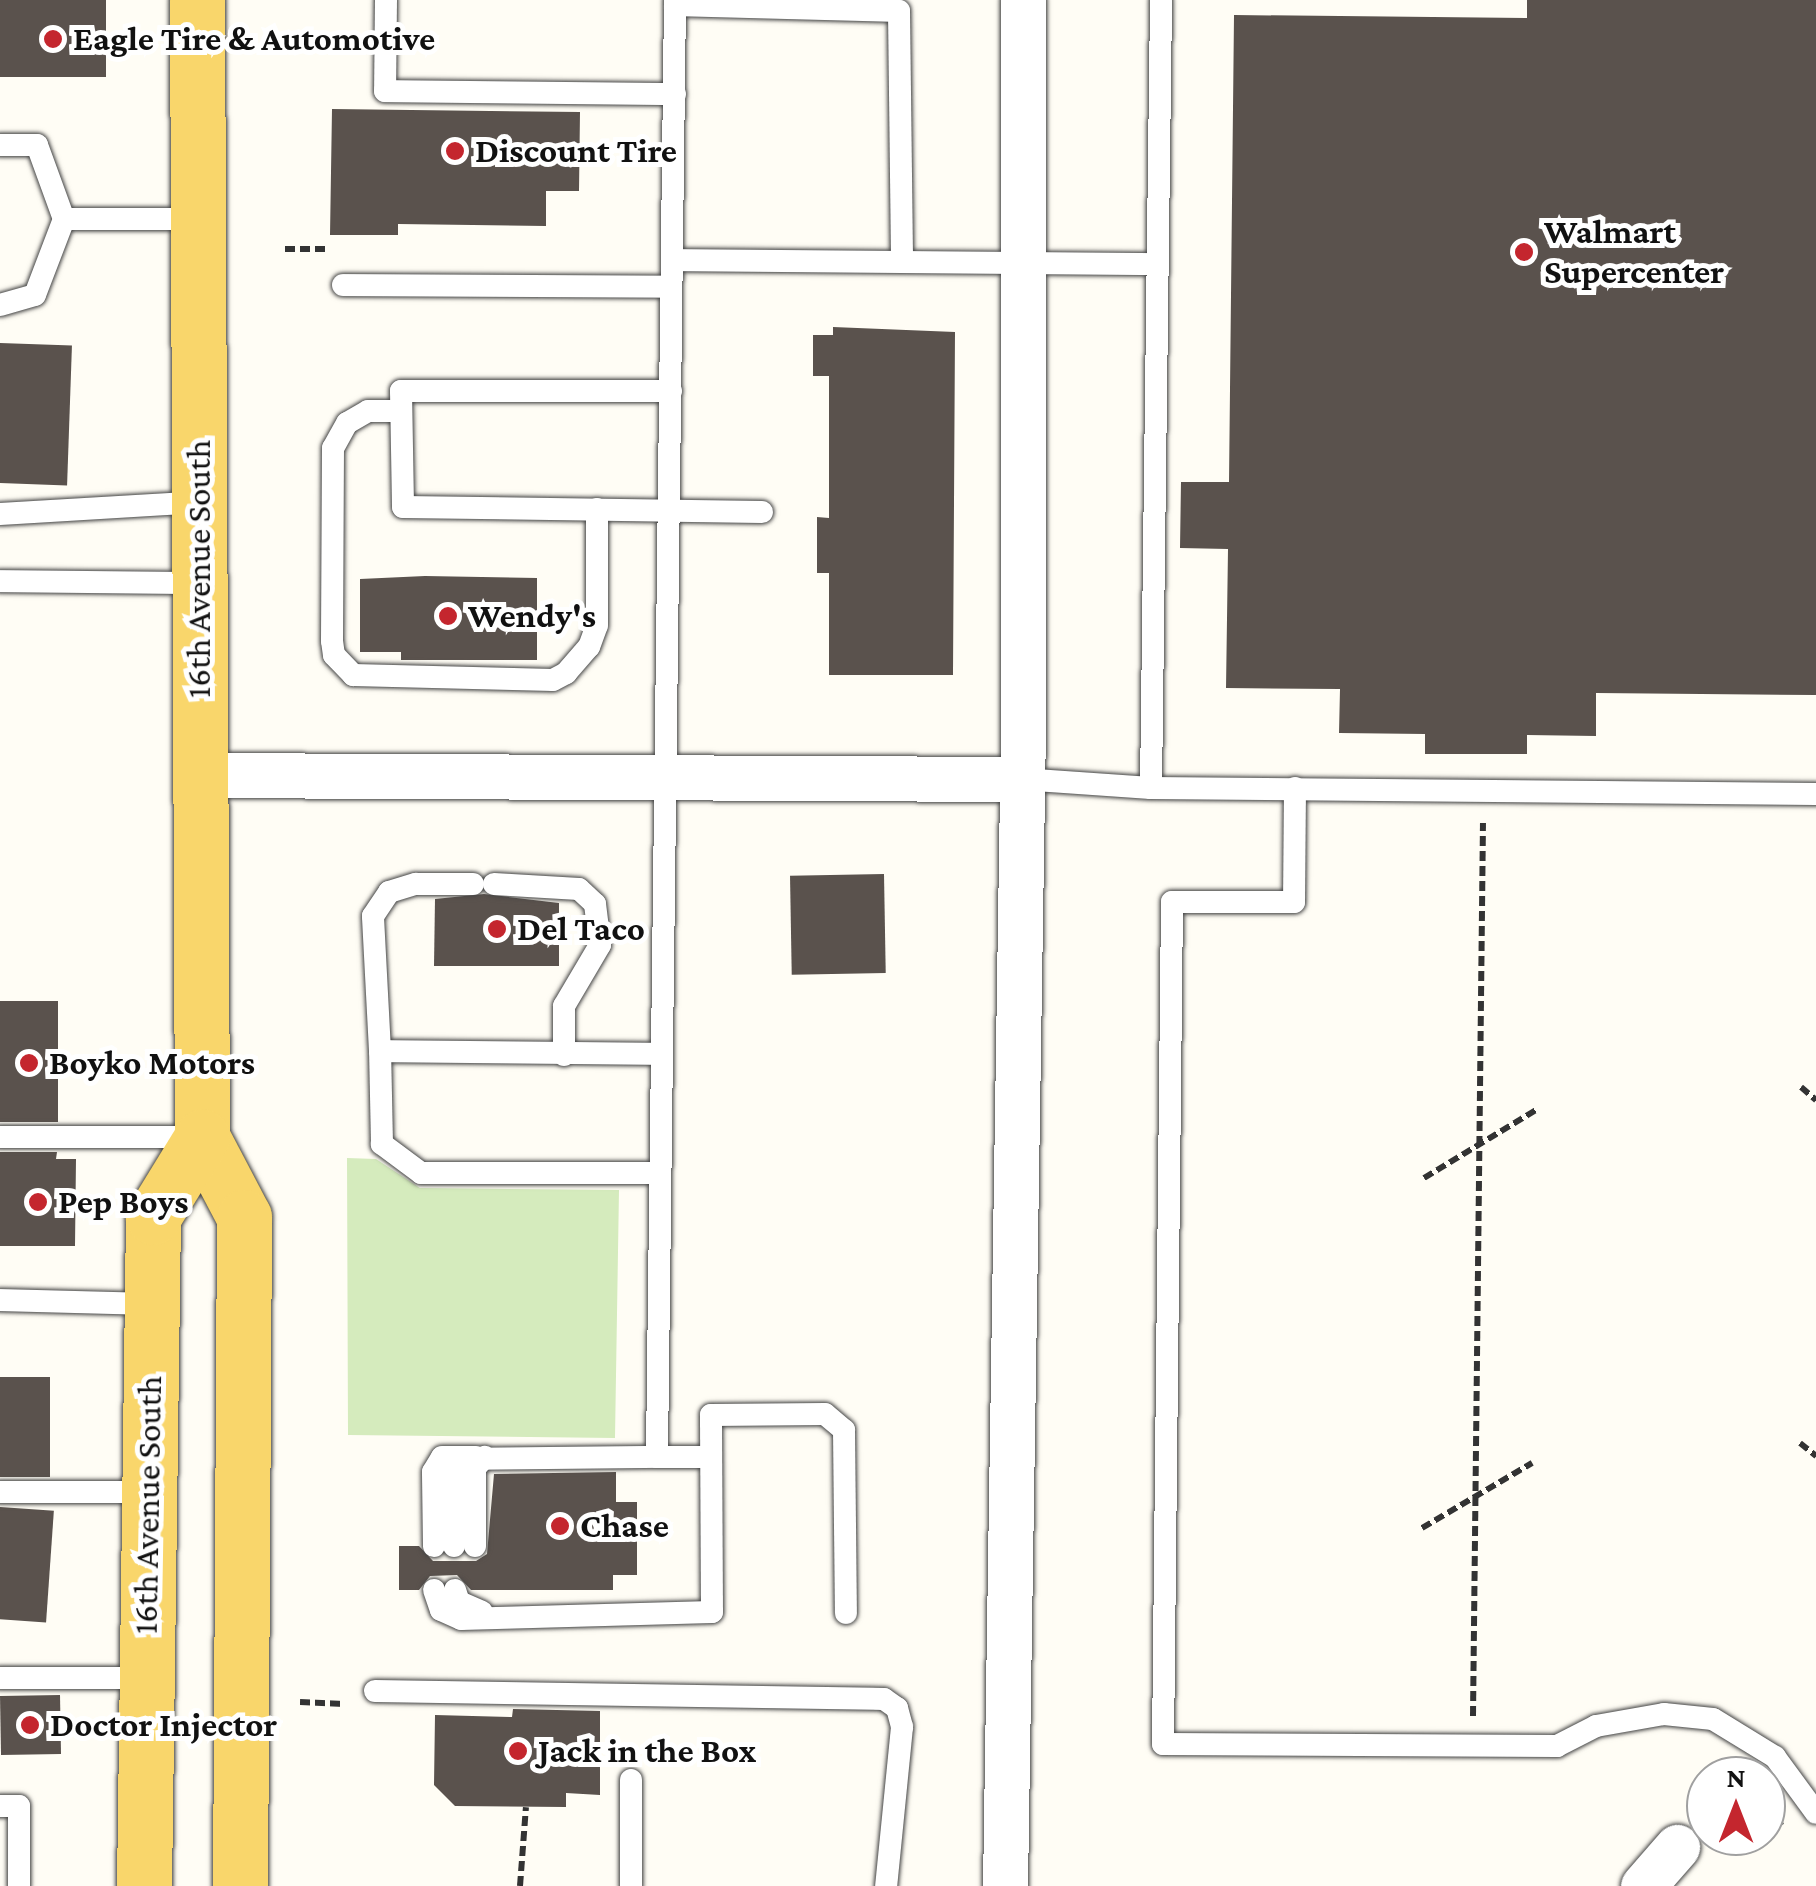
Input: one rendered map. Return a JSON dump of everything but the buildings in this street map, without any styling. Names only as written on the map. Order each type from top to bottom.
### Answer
[{"type":"main road","name":"16th Avenue South","points":[[197,0],[202,1137],[244,1217],[240,1886]]},
{"type":"main road","name":"16th Avenue South","points":[[144,1886],[152,1217],[202,1137]]},
{"type":"street","points":[[1006,1886],[1021,779],[1022,0]]},
{"type":"street","points":[[199,775],[1021,779]]},
{"type":"street","points":[[1642,1886],[1673,1867]]},
{"type":"lane","points":[[386,0],[385,91],[674,94]]},
{"type":"lane","points":[[1151,788],[1161,0]]},
{"type":"lane","points":[[657,1457],[675,2],[899,10],[902,262]]},
{"type":"lane","points":[[0,145],[38,145],[64,219],[35,295],[0,305]]},
{"type":"lane","points":[[64,219],[198,219]]},
{"type":"lane","points":[[672,260],[1158,264]]},
{"type":"lane","points":[[344,284],[671,288]]},
{"type":"lane","points":[[671,391],[400,390],[404,507],[762,512]]},
{"type":"lane","points":[[401,411],[368,410],[347,423],[333,448],[332,641],[334,655],[352,674],[552,680],[566,673],[589,648],[597,626],[596,510]]},
{"type":"lane","points":[[0,514],[200,502]]},
{"type":"lane","points":[[0,582],[199,584]]},
{"type":"lane","points":[[1021,779],[1151,788],[1816,794]]},
{"type":"lane","points":[[1295,788],[1294,902],[1172,902],[1162,1744],[1557,1746],[1596,1726],[1664,1714],[1712,1719],[1775,1757],[1816,1813]]},
{"type":"lane","points":[[564,1054],[564,1006],[600,945],[595,904],[579,890],[484,884],[416,884],[389,892],[374,916],[382,1144],[421,1173],[658,1173]]},
{"type":"lane","points":[[380,1051],[661,1054]]},
{"type":"lane","points":[[0,1137],[202,1137]]},
{"type":"lane","points":[[0,1300],[150,1304]]},
{"type":"lane","points":[[494,1617],[455,1590],[441,1610],[460,1619],[712,1612],[711,1414],[825,1414],[839,1422],[846,1613]]},
{"type":"lane","points":[[454,1546],[454,1475],[464,1459],[711,1457]]},
{"type":"lane","points":[[0,1492],[148,1492]]},
{"type":"lane","points":[[0,1678],[146,1678]]},
{"type":"lane","points":[[375,1692],[877,1696],[894,1704],[902,1722],[892,1781],[886,1886]]},
{"type":"lane","points":[[630,1886],[631,1780]]},
{"type":"lane","points":[[0,1806],[18,1806],[19,1886]]},
{"type":"path","points":[[285,249],[326,249]]},
{"type":"path","points":[[1473,1747],[1483,792]]},
{"type":"path","points":[[1801,1087],[1816,1100]]},
{"type":"path","points":[[1424,1178],[1536,1110]]},
{"type":"path","points":[[1800,1443],[1816,1456]]},
{"type":"path","points":[[1422,1528],[1532,1463]]},
{"type":"path","points":[[300,1702],[342,1702],[358,1714]]},
{"type":"path","points":[[520,1886],[526,1807]]},
{"type":"green space","points":[[347,1158],[376,1159],[420,1188],[619,1190],[615,1438],[348,1435]]},
{"type":"place","name":"Eagle Tire & Automotive","points":[[53,39]]},
{"type":"place","name":"Discount Tire","points":[[455,151]]},
{"type":"place","name":"Walmart Supercenter","points":[[1524,252]]},
{"type":"place","name":"Wendy's","points":[[448,616]]},
{"type":"place","name":"Del Taco","points":[[497,929]]},
{"type":"place","name":"Boyko Motors","points":[[29,1063]]},
{"type":"place","name":"Pep Boys","points":[[38,1202]]},
{"type":"place","name":"Chase","points":[[560,1526]]},
{"type":"place","name":"Doctor Injector","points":[[30,1725]]},
{"type":"place","name":"Jack in the Box","points":[[518,1751]]}]
